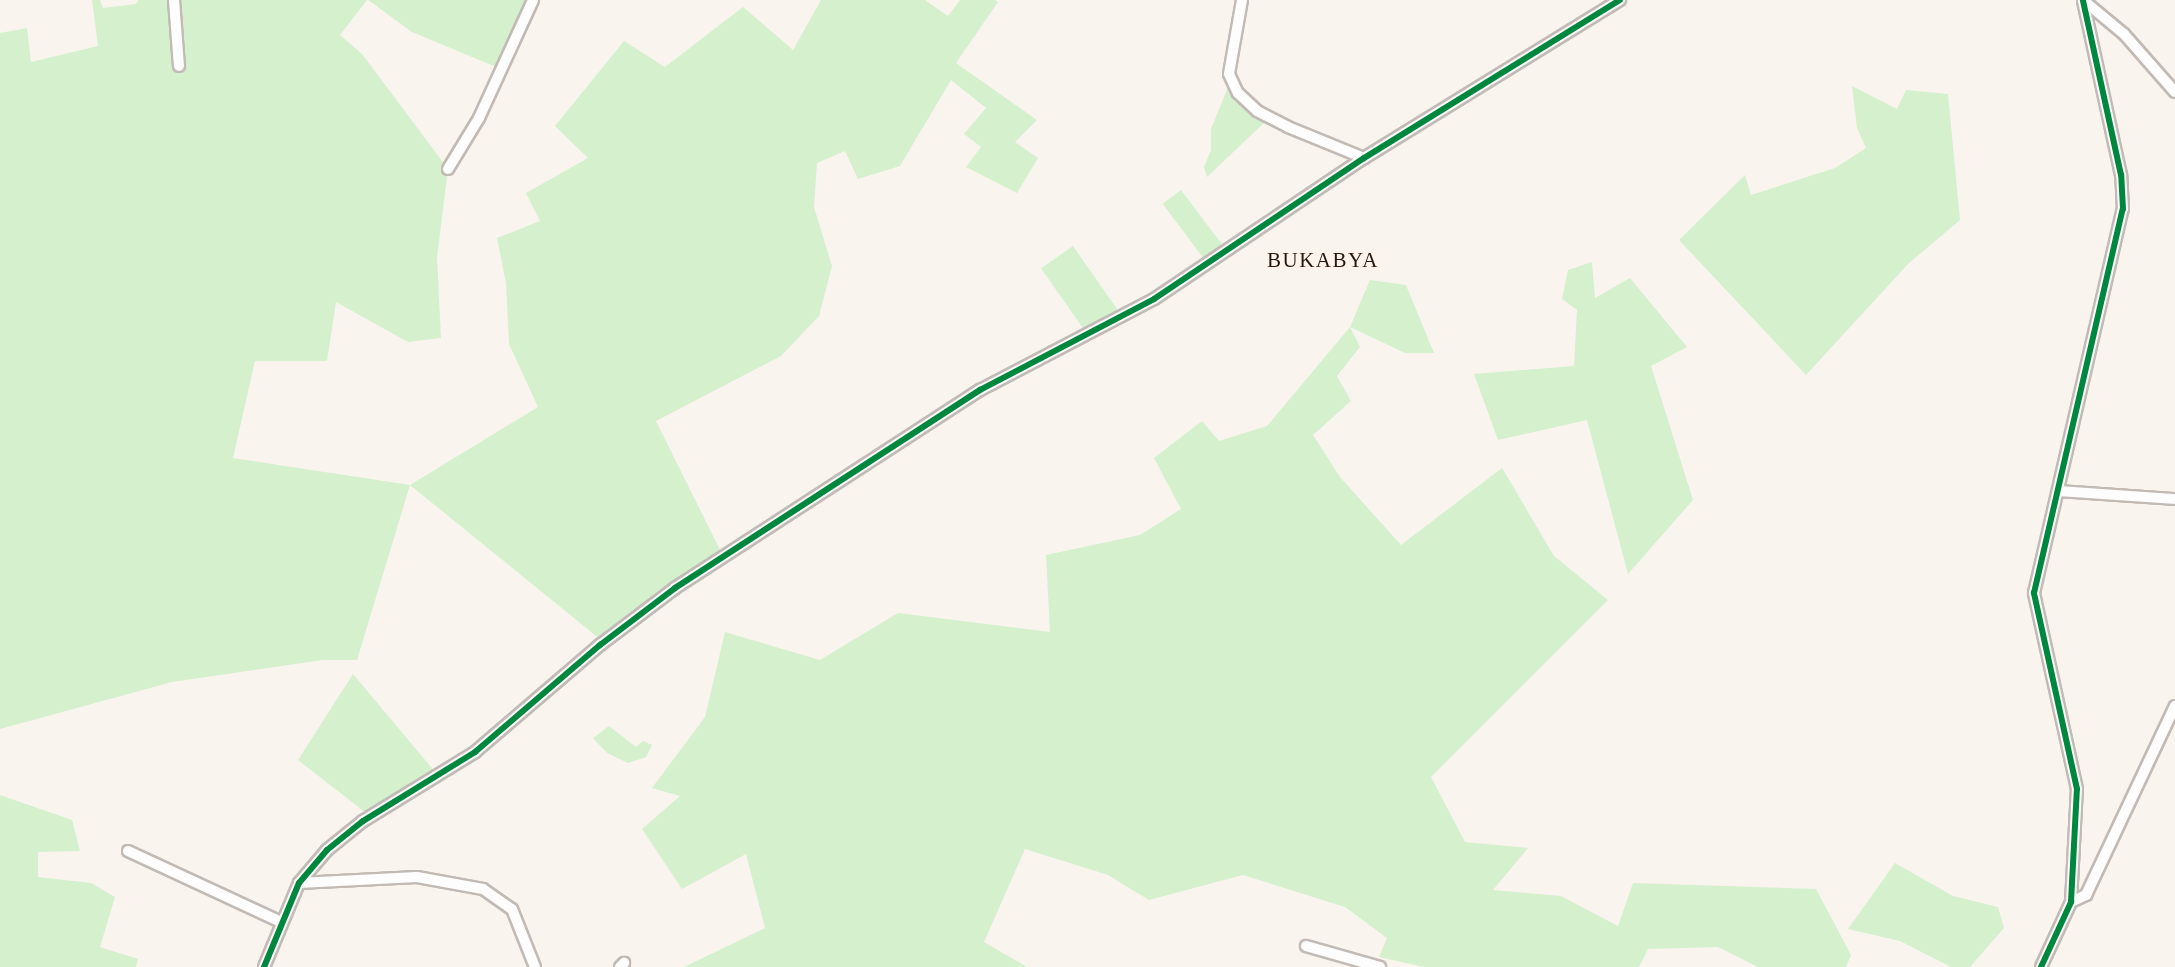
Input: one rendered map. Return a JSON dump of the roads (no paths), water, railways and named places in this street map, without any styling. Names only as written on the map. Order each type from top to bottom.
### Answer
[{"type":"street","points":[[174,0],[179,66]]},
{"type":"street","points":[[448,169],[479,118],[532,0]]},
{"type":"street","points":[[1242,0],[1229,74],[1238,93],[1257,111],[1288,127],[1364,158]]},
{"type":"street","points":[[264,967],[299,883],[327,850],[354,828],[475,752],[600,645],[675,588],[980,390],[1154,299],[1364,158],[1620,0]]},
{"type":"street","points":[[2041,967],[2071,902],[2077,789],[2035,606],[2123,209],[2121,175],[2083,0],[2124,34],[2175,92]]},
{"type":"street","points":[[2060,491],[2175,500]]},
{"type":"street","points":[[2071,902],[2086,895],[2175,706]]},
{"type":"street","points":[[128,851],[281,922]]},
{"type":"street","points":[[299,883],[417,877],[483,889],[512,909],[535,967]]},
{"type":"street","points":[[1306,946],[1380,967]]},
{"type":"district","name":"BUKABYA","points":[[1323,260]]}]
